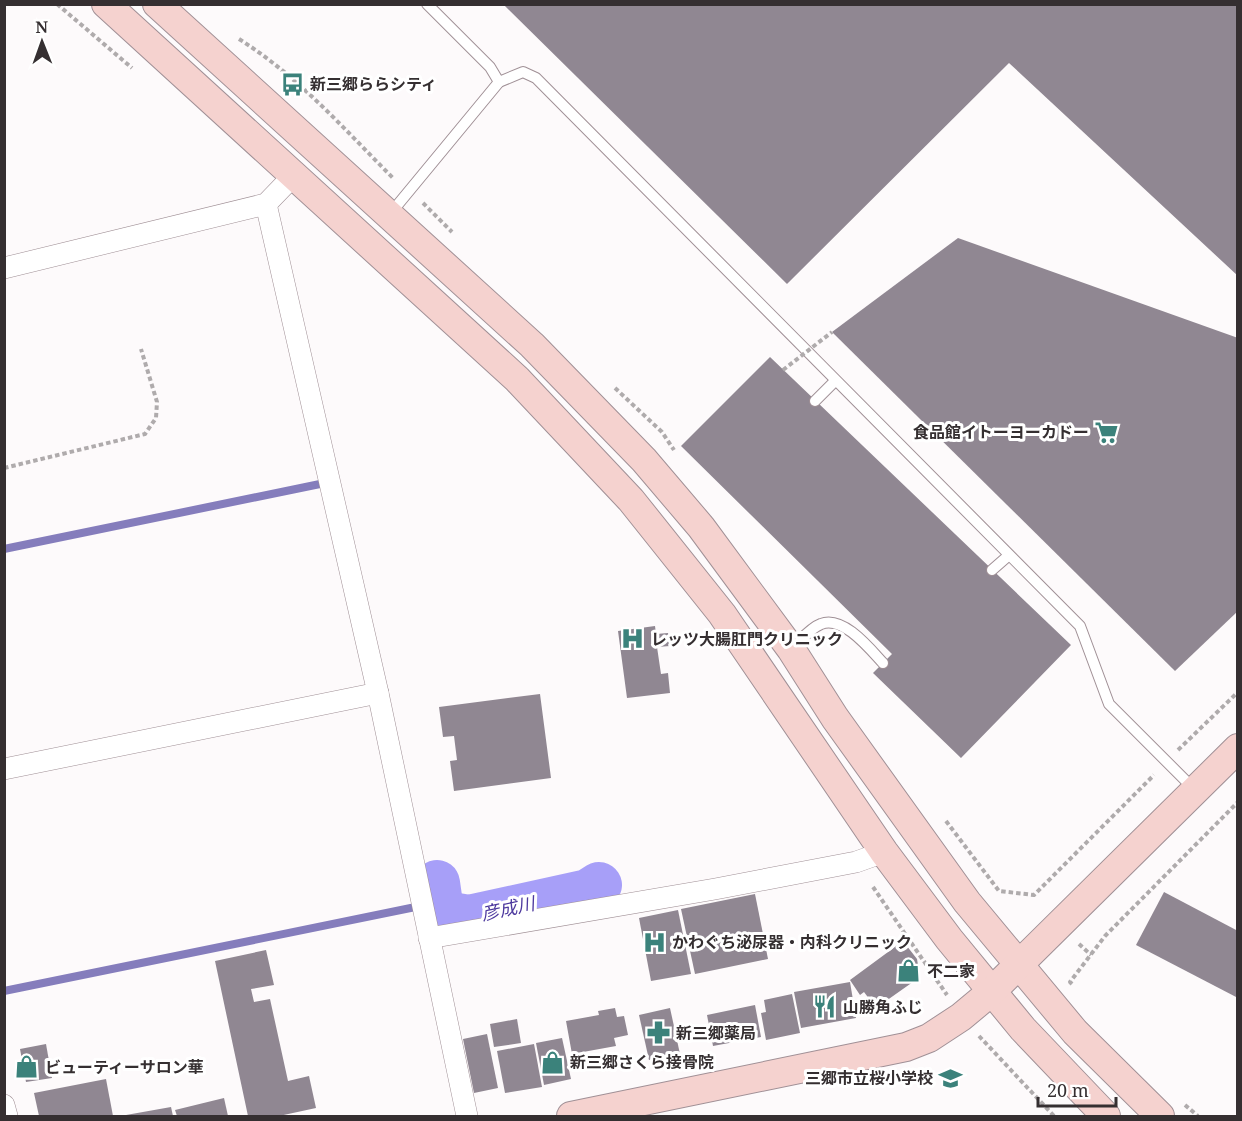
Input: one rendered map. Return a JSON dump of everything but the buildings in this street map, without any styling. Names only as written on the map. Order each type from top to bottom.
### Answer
[{"type":"street","points":[[106,4],[517,379],[631,500],[722,614],[884,852],[991,992],[1067,1078],[1106,1116]]},
{"type":"street","points":[[157,4],[390,214],[594,405],[701,527],[791,649],[835,718],[967,902],[1017,965],[1075,1032],[1172,1110]]},
{"type":"street","points":[[4,268],[266,204],[294,175]]},
{"type":"street","points":[[266,204],[378,693],[466,1116]]},
{"type":"street","points":[[4,769],[378,693]]},
{"type":"street","points":[[571,1116],[906,1047],[929,1038],[961,1017],[991,992],[1238,748]]},
{"type":"street","points":[[429,938],[856,862],[884,852]]},
{"type":"street","points":[[4,1105],[7,1116]]},
{"type":"lane","points":[[426,4],[490,66],[499,82]]},
{"type":"lane","points":[[390,214],[499,82],[523,72],[536,78],[1080,626],[1109,704],[1195,790]]},
{"type":"lane","points":[[815,401],[835,381]]},
{"type":"lane","points":[[992,570],[1008,556]]},
{"type":"lane","points":[[791,649],[818,625],[827,622],[838,624],[883,663]]},
{"type":"lane","points":[[870,650],[880,642]]},
{"type":"path","points":[[57,4],[135,71]]},
{"type":"path","points":[[230,33],[277,65],[393,178]]},
{"type":"path","points":[[783,370],[832,332]]},
{"type":"path","points":[[4,468],[145,434],[156,418],[157,402],[141,349]]},
{"type":"path","points":[[1077,990],[1070,982],[1105,936],[1238,802]]},
{"type":"path","points":[[856,862],[961,1017],[1054,1116]]},
{"type":"path","points":[[1079,944],[1091,955]]},
{"type":"path","points":[[1172,1110],[1198,1116]]},
{"type":"waterway","points":[[4,549],[320,484]]},
{"type":"waterway","name":"彦成川","points":[[437,883],[440,904],[451,915],[469,918],[588,892],[599,885]]},
{"type":"waterway","points":[[4,991],[440,902]]},
{"type":"place","name":"新三郷ららシティ","points":[[292,84]]},
{"type":"place","name":"食品館イトーヨーカドー","points":[[1107,432]]},
{"type":"place","name":"レッツ大腸肛門クリニック","points":[[633,639]]},
{"type":"place","name":"かわぐち泌尿器・内科クリニック","points":[[654,942]]},
{"type":"place","name":"不二家","points":[[909,971]]},
{"type":"place","name":"山勝角ふじ","points":[[825,1007]]},
{"type":"place","name":"新三郷薬局","points":[[658,1033]]},
{"type":"place","name":"新三郷さくら接骨院","points":[[552,1062]]},
{"type":"place","name":"ビューティーサロン華","points":[[27,1067]]},
{"type":"place","name":"三郷市立桜小学校","points":[[951,1078]]}]
